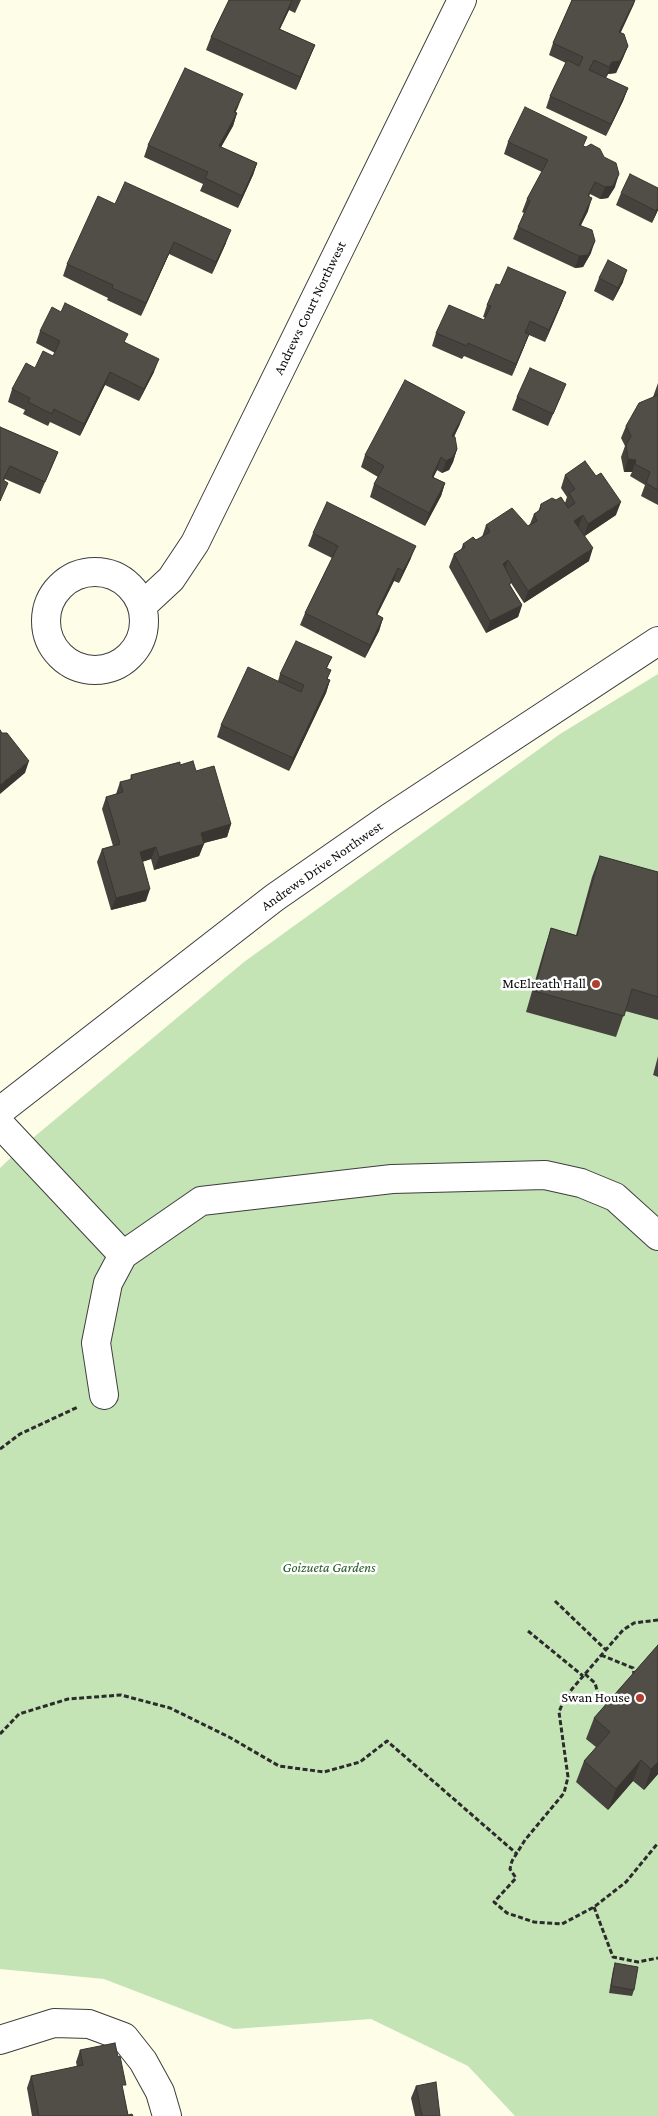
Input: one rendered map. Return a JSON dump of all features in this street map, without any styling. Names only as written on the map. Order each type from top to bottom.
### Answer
[{"type":"street","name":"Andrews Court Northwest","points":[[143,605],[171,579],[195,543],[462,0]]},
{"type":"street","name":"Andrews Drive Northwest","points":[[0,1111],[274,898],[389,818],[658,641]]},
{"type":"street","points":[[0,1124],[123,1255]]},
{"type":"street","points":[[104,1394],[96,1343],[108,1283],[123,1255],[201,1201],[392,1179],[545,1175],[581,1183],[615,1197],[658,1236]]},
{"type":"street","points":[[0,2040],[54,2023],[89,2024],[124,2037],[143,2061],[160,2092],[167,2116]]},
{"type":"path","points":[[0,1449],[20,1434],[104,1394]]},
{"type":"path","points":[[555,1601],[606,1650]]},
{"type":"path","points":[[658,1620],[634,1624],[623,1630],[563,1702],[559,1712],[568,1777],[564,1793],[525,1840],[512,1861],[510,1869],[516,1878],[494,1902],[507,1913],[534,1922],[562,1924],[594,1907],[626,1882],[658,1843]]},
{"type":"path","points":[[528,1631],[595,1683],[599,1697],[608,1701],[617,1697]]},
{"type":"path","points":[[601,1655],[632,1668],[634,1677]]},
{"type":"path","points":[[0,1734],[19,1714],[68,1700],[121,1695],[170,1708],[229,1737],[279,1766],[324,1772],[360,1762],[387,1741],[517,1854]]},
{"type":"path","points":[[594,1907],[613,1958],[638,1962],[658,1958]]},
{"type":"green space","name":"Goizueta Gardens","points":[[658,674],[658,913],[624,1011],[658,1020],[658,1056],[653,1075],[658,1077],[658,2116],[515,2116],[468,2066],[371,2019],[234,2029],[104,1979],[0,1969],[0,1168],[22,1147],[244,962],[560,734]]},
{"type":"building","points":[[229,0],[292,0],[279,29],[315,45],[300,77],[211,37]]},
{"type":"building","points":[[572,0],[635,0],[619,32],[624,34],[628,46],[620,61],[612,62],[609,67],[594,60],[589,70],[628,88],[611,124],[550,96],[567,60],[579,66],[583,57],[553,43]]},
{"type":"building","points":[[185,68],[243,94],[234,112],[237,113],[219,146],[257,163],[242,196],[205,178],[208,172],[148,145]]},
{"type":"building","points":[[525,107],[587,137],[583,146],[586,147],[591,144],[600,149],[604,157],[616,163],[619,174],[613,186],[605,187],[595,182],[588,196],[592,198],[579,225],[592,230],[595,241],[588,255],[579,256],[518,227],[530,201],[527,199],[548,160],[508,142]]},
{"type":"building","points":[[630,174],[658,188],[658,207],[656,211],[621,193]]},
{"type":"building","points":[[125,182],[231,230],[216,262],[174,242],[146,303],[112,288],[113,285],[67,264],[98,196],[115,204]]},
{"type":"building","points":[[608,260],[627,270],[618,288],[599,278]]},
{"type":"building","points":[[508,267],[566,292],[549,330],[530,321],[525,333],[529,334],[516,364],[468,343],[467,346],[436,333],[449,305],[484,320],[491,306],[487,305],[496,284],[500,285]]},
{"type":"building","points":[[65,303],[128,334],[124,342],[159,359],[144,389],[110,372],[84,424],[54,409],[52,414],[28,402],[30,398],[12,389],[26,363],[35,368],[43,351],[53,356],[60,341],[40,331],[52,307],[61,312]]},
{"type":"building","points":[[530,368],[566,384],[553,414],[517,397]]},
{"type":"building","points":[[405,380],[465,412],[452,436],[455,437],[457,449],[453,457],[446,461],[441,457],[432,477],[445,483],[429,513],[374,484],[384,466],[365,455]]},
{"type":"building","points":[[658,395],[658,490],[646,483],[650,472],[635,464],[636,460],[628,459],[626,445],[631,436],[626,426],[639,403]]},
{"type":"building","points":[[0,427],[58,452],[45,482],[10,466],[3,480],[8,483],[0,501]]},
{"type":"building","points":[[585,461],[596,476],[601,473],[621,502],[588,524],[583,515],[574,521],[593,548],[528,591],[508,560],[503,564],[512,581],[509,584],[522,605],[490,621],[454,554],[465,547],[463,544],[473,537],[476,540],[490,532],[486,525],[512,508],[528,526],[537,521],[534,514],[540,510],[541,504],[552,498],[556,500],[561,497],[568,508],[575,503],[569,493],[575,489],[565,475]]},
{"type":"building","points":[[327,502],[416,546],[403,571],[398,568],[376,614],[383,618],[370,645],[305,613],[338,546],[313,533]]},
{"type":"building","points":[[296,641],[332,657],[326,668],[331,670],[327,679],[330,680],[293,758],[221,725],[248,667],[301,692],[304,685],[280,674]]},
{"type":"building","points":[[0,730],[2,733],[7,733],[29,761],[0,785]]},
{"type":"building","points":[[193,761],[196,771],[214,766],[231,824],[201,833],[204,844],[159,857],[156,847],[140,852],[150,889],[116,898],[102,849],[120,844],[106,797],[123,792],[120,782],[132,779],[131,775],[180,762],[180,765]]},
{"type":"building","name":"McElreath Hall","points":[[600,856],[658,872],[658,997],[632,989],[624,1016],[534,991],[551,928],[577,936]]},
{"type":"building","name":"Swan House","points":[[658,1645],[658,1762],[651,1769],[641,1760],[616,1789],[584,1761],[610,1732],[594,1718]]},
{"type":"building","points":[[615,1963],[638,1967],[634,1990],[611,1986]]},
{"type":"building","points":[[115,2043],[118,2057],[120,2056],[126,2085],[122,2085],[128,2115],[132,2114],[133,2116],[39,2116],[31,2076],[83,2065],[80,2050]]},
{"type":"building","points":[[436,2082],[440,2116],[422,2116],[416,2086]]},
{"type":"place","name":"McElreath Hall","points":[[596,984]]},
{"type":"place","name":"Swan House","points":[[640,1698]]}]
